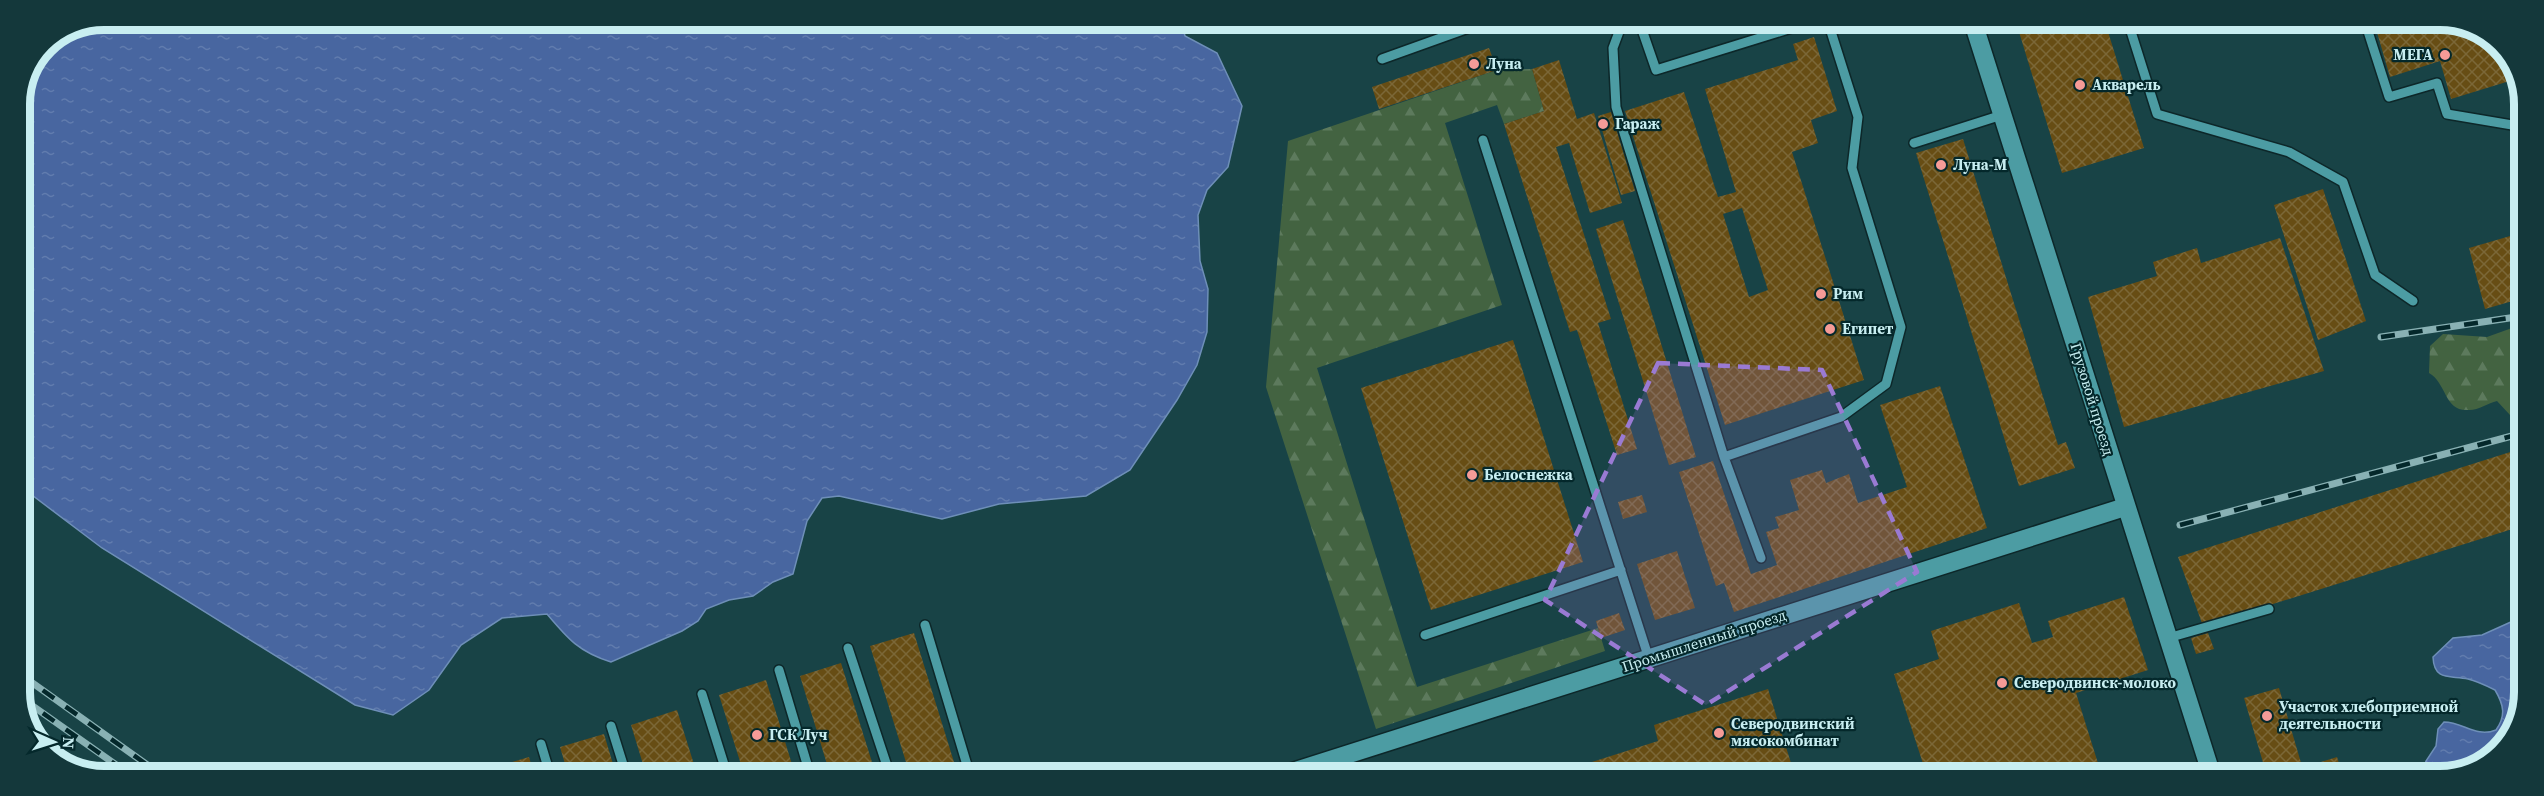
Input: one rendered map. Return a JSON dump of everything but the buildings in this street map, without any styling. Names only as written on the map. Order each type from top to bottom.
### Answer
[{"type":"street","name":"Грузовой проезд","points":[[1975,30],[2209,766]]},
{"type":"street","name":"Промышленный проезд","points":[[1311,766],[2125,507]]},
{"type":"lane","points":[[1382,59],[1463,30]]},
{"type":"lane","points":[[1620,30],[1613,48],[1616,107],[1725,457],[1761,558]]},
{"type":"lane","points":[[1642,30],[1656,70],[1784,30]]},
{"type":"lane","points":[[1725,457],[1842,417],[1886,384],[1901,327],[1852,168],[1858,117],[1831,30]]},
{"type":"lane","points":[[2131,30],[2157,114],[2289,152],[2343,182],[2375,275],[2413,301]]},
{"type":"lane","points":[[2368,30],[2389,97],[2437,83],[2447,114],[2514,125]]},
{"type":"lane","points":[[1914,143],[2002,115]]},
{"type":"lane","points":[[1483,140],[1649,659]]},
{"type":"lane","points":[[1425,635],[1621,570]]},
{"type":"lane","points":[[2168,638],[2269,609]]},
{"type":"lane","points":[[925,625],[967,766]]},
{"type":"lane","points":[[849,648],[887,766]]},
{"type":"lane","points":[[779,670],[808,766]]},
{"type":"lane","points":[[702,694],[724,766]]},
{"type":"lane","points":[[611,726],[624,766]]},
{"type":"lane","points":[[541,744],[548,766]]},
{"type":"highlighted area","points":[[1658,363],[1822,370],[1917,572],[1706,705],[1545,600]]},
{"type":"green space","points":[[1532,69],[1544,111],[1504,124],[1497,105],[1445,123],[1502,305],[1317,368],[1417,687],[1598,628],[1605,651],[1376,729],[1266,387],[1288,141],[1497,70]]},
{"type":"green space","points":[[2514,329],[2514,416],[2510,415],[2497,401],[2473,410],[2455,406],[2429,373],[2430,346],[2443,334],[2487,337]]},
{"type":"water","points":[[104,30],[1183,30],[1185,36],[1217,53],[1242,106],[1228,167],[1207,190],[1198,215],[1200,261],[1208,289],[1207,332],[1197,365],[1177,400],[1130,470],[1086,496],[999,504],[942,519],[839,496],[822,498],[807,521],[793,574],[773,582],[753,596],[729,600],[706,609],[698,621],[682,631],[611,662],[590,654],[575,644],[547,614],[502,618],[461,645],[429,690],[393,715],[355,705],[102,548],[30,494],[31,89],[42,63],[63,42],[75,36],[89,31]]},
{"type":"water","points":[[2514,621],[2514,692],[2506,725],[2496,741],[2473,758],[2450,765],[2424,766],[2436,746],[2438,729],[2444,722],[2482,732],[2496,730],[2499,725],[2502,706],[2495,690],[2471,680],[2444,676],[2436,670],[2434,665],[2433,657],[2453,638],[2482,635]]},
{"type":"railway","points":[[2381,337],[2514,317]]},
{"type":"railway","points":[[2180,525],[2514,435]]},
{"type":"railway","points":[[30,681],[149,766]]},
{"type":"railway","points":[[31,705],[118,766]]},
{"type":"place","name":"МЕГА","points":[[2445,55]]},
{"type":"place","name":"Луна","points":[[1474,64]]},
{"type":"place","name":"Акварель","points":[[2080,85]]},
{"type":"place","name":"Гараж","points":[[1603,124]]},
{"type":"place","name":"Луна-М","points":[[1941,165]]},
{"type":"place","name":"Рим","points":[[1821,294]]},
{"type":"place","name":"Египет","points":[[1830,329]]},
{"type":"place","name":"Белоснежка","points":[[1472,475]]},
{"type":"place","name":"Северодвинск-молоко","points":[[2002,683]]},
{"type":"place","name":"Участок хлебоприемной деятельности","points":[[2267,716]]},
{"type":"place","name":"Северодвинский мясокомбинат","points":[[1719,733]]},
{"type":"place","name":"ГСК Луч","points":[[757,735]]}]
